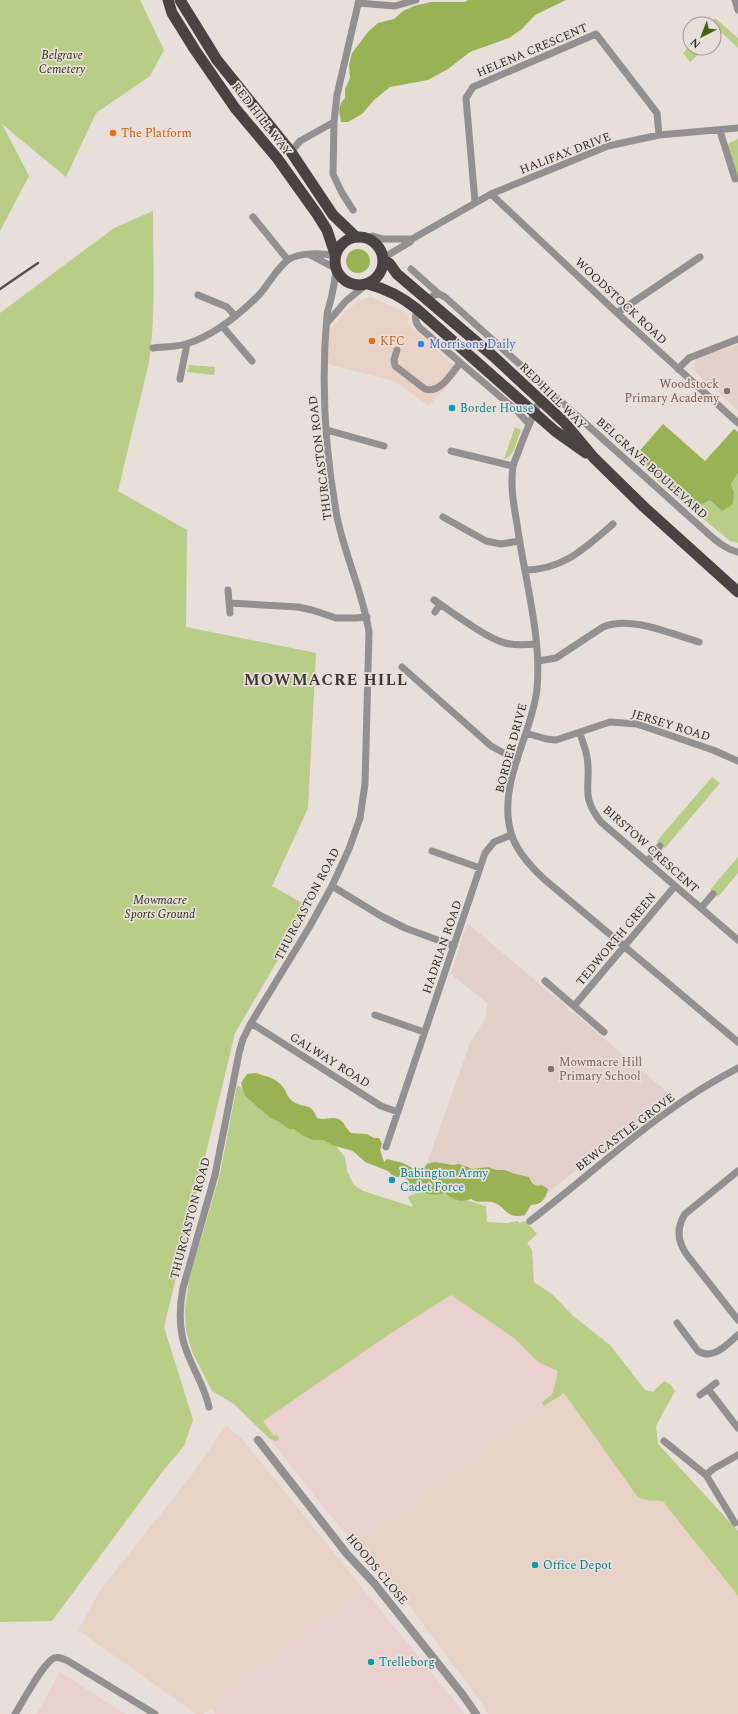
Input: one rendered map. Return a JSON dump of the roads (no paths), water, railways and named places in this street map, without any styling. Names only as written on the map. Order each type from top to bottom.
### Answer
[{"type":"highway","points":[[165,0],[172,13]]},
{"type":"highway","name":"RED HILL WAY","points":[[168,0],[172,13],[195,50],[235,108],[277,158],[317,214],[327,230],[335,255]]},
{"type":"highway","name":"RED HILL WAY","points":[[182,2],[217,60],[291,152],[333,215],[355,236]]},
{"type":"highway","points":[[355,236],[369,238],[378,245],[384,260],[380,275],[368,284],[352,284],[340,276],[336,269],[335,255],[343,242],[355,236]]},
{"type":"highway","name":"RED HILL WAY","points":[[384,260],[389,263],[397,274],[493,356],[564,422],[594,458],[644,507],[738,592]]},
{"type":"highway","name":"RED HILL WAY","points":[[368,284],[384,288],[417,309],[555,431],[576,447],[594,458]]},
{"type":"street","points":[[353,210],[342,193],[333,174],[334,122],[337,95],[359,2],[395,6],[416,0]]},
{"type":"street","points":[[735,0],[738,10]]},
{"type":"street","name":"HELENA CRESCENT","points":[[475,202],[466,98],[473,87],[596,34],[657,113],[659,135]]},
{"type":"street","points":[[291,152],[300,141],[334,122]]},
{"type":"street","name":"HALIFAX DRIVE","points":[[384,260],[412,239],[475,202],[608,146],[659,135],[720,131],[738,128]]},
{"type":"street","points":[[720,131],[735,178]]},
{"type":"street","name":"WOODSTOCK ROAD","points":[[491,194],[616,313],[738,423]]},
{"type":"street","points":[[253,217],[288,260]]},
{"type":"street","points":[[369,238],[374,236],[383,239],[412,239]]},
{"type":"street","points":[[153,348],[186,344],[209,334],[222,326],[259,295],[288,260],[297,256],[322,253],[335,255]]},
{"type":"street","points":[[310,255],[336,269],[327,314],[328,323]]},
{"type":"street","points":[[616,313],[700,257]]},
{"type":"street","name":"BELGRAVE BOULEVARD","points":[[411,269],[574,412],[636,470],[694,521],[724,546],[738,552]]},
{"type":"street","points":[[328,323],[346,301],[368,284]]},
{"type":"street","points":[[427,300],[434,295],[439,294]]},
{"type":"street","points":[[198,295],[227,307],[235,316]]},
{"type":"street","points":[[417,309],[415,318],[416,323],[429,336],[517,411],[529,424]]},
{"type":"street","name":"THURCASTON ROAD","points":[[209,1407],[207,1396],[182,1336],[180,1302],[215,1176],[239,1053],[243,1039],[251,1023],[310,926],[332,886],[349,850],[360,818],[365,784],[369,632],[367,617],[343,544],[333,491],[323,389],[325,334],[328,323]]},
{"type":"street","points":[[222,326],[252,361]]},
{"type":"street","points":[[678,369],[689,358],[738,339]]},
{"type":"street","points":[[180,379],[186,344]]},
{"type":"street","points":[[397,350],[394,360],[395,366],[425,390],[429,391],[437,389],[460,363]]},
{"type":"street","name":"BORDER DRIVE","points":[[540,400],[513,466],[512,484],[519,541],[525,570],[538,661],[534,707],[517,760],[508,798],[508,813],[512,835],[516,846],[532,868],[738,1042]]},
{"type":"street","points":[[327,430],[384,446]]},
{"type":"street","points":[[451,451],[513,466]]},
{"type":"street","points":[[443,517],[486,541],[501,544],[519,541]]},
{"type":"street","points":[[525,570],[537,570],[554,566],[569,559],[588,546],[612,524]]},
{"type":"street","points":[[228,590],[230,613]]},
{"type":"street","points":[[435,612],[437,602],[493,638],[504,643],[517,645],[536,644]]},
{"type":"street","points":[[229,603],[298,607],[336,618],[367,617]]},
{"type":"street","points":[[538,661],[556,658],[611,623],[633,622],[699,642]]},
{"type":"street","points":[[402,667],[491,746],[517,760]]},
{"type":"street","name":"JERSEY ROAD","points":[[526,733],[546,739],[556,740],[610,722],[637,724],[713,750],[738,761]]},
{"type":"street","name":"BIRSTOW CRESCENT","points":[[580,733],[587,757],[588,799],[592,810],[601,822],[738,940]]},
{"type":"street","name":"HADRIAN ROAD","points":[[386,1147],[488,847],[494,842],[512,835]]},
{"type":"street","points":[[647,862],[660,846]]},
{"type":"street","points":[[432,852],[480,868]]},
{"type":"street","points":[[332,886],[380,916],[405,928],[454,946]]},
{"type":"street","name":"TEDWORTH GREEN","points":[[574,1006],[675,886]]},
{"type":"street","points":[[701,908],[713,894]]},
{"type":"street","points":[[545,981],[604,1032]]},
{"type":"street","points":[[375,1015],[424,1032]]},
{"type":"street","name":"GALWAY ROAD","points":[[251,1023],[381,1106],[398,1112]]},
{"type":"street","name":"BEWCASTLE GROVE","points":[[530,1221],[621,1146],[669,1111],[738,1068]]},
{"type":"street","points":[[738,1171],[685,1214],[678,1234],[682,1248],[738,1320]]},
{"type":"street","points":[[677,1323],[698,1351],[708,1355],[717,1352],[738,1335]]},
{"type":"street","points":[[700,1396],[716,1383]]},
{"type":"street","points":[[708,1389],[738,1428]]},
{"type":"street","name":"HOODS CLOSE","points":[[258,1440],[347,1554],[374,1583],[463,1695],[476,1714]]},
{"type":"street","points":[[664,1441],[706,1475],[718,1498],[735,1523]]},
{"type":"street","points":[[706,1475],[713,1469],[738,1455]]},
{"type":"street","points":[[15,1714],[40,1673],[53,1658],[60,1657],[155,1714]]},
{"type":"railway","points":[[0,289],[38,263]]},
{"type":"place","name":"The Platform","points":[[113,133]]},
{"type":"place","name":"KFC","points":[[372,341]]},
{"type":"place","name":"Morrisons Daily","points":[[421,344]]},
{"type":"place","name":"Woodstock Primary Academy","points":[[727,391]]},
{"type":"place","name":"Border House","points":[[452,408]]},
{"type":"place","name":"Mowmacre Hill Primary School","points":[[551,1069]]},
{"type":"place","name":"Babington Army Cadet Force","points":[[392,1180]]},
{"type":"place","name":"Office Depot","points":[[535,1565]]},
{"type":"place","name":"Trelleborg","points":[[371,1662]]},
{"type":"district","name":"MOWMACRE HILL","points":[[326,679]]},
{"type":"park label","name":"Belgrave Cemetery","points":[[62,62]]},
{"type":"park label","name":"Mowmacre Sports Ground","points":[[160,907]]}]
